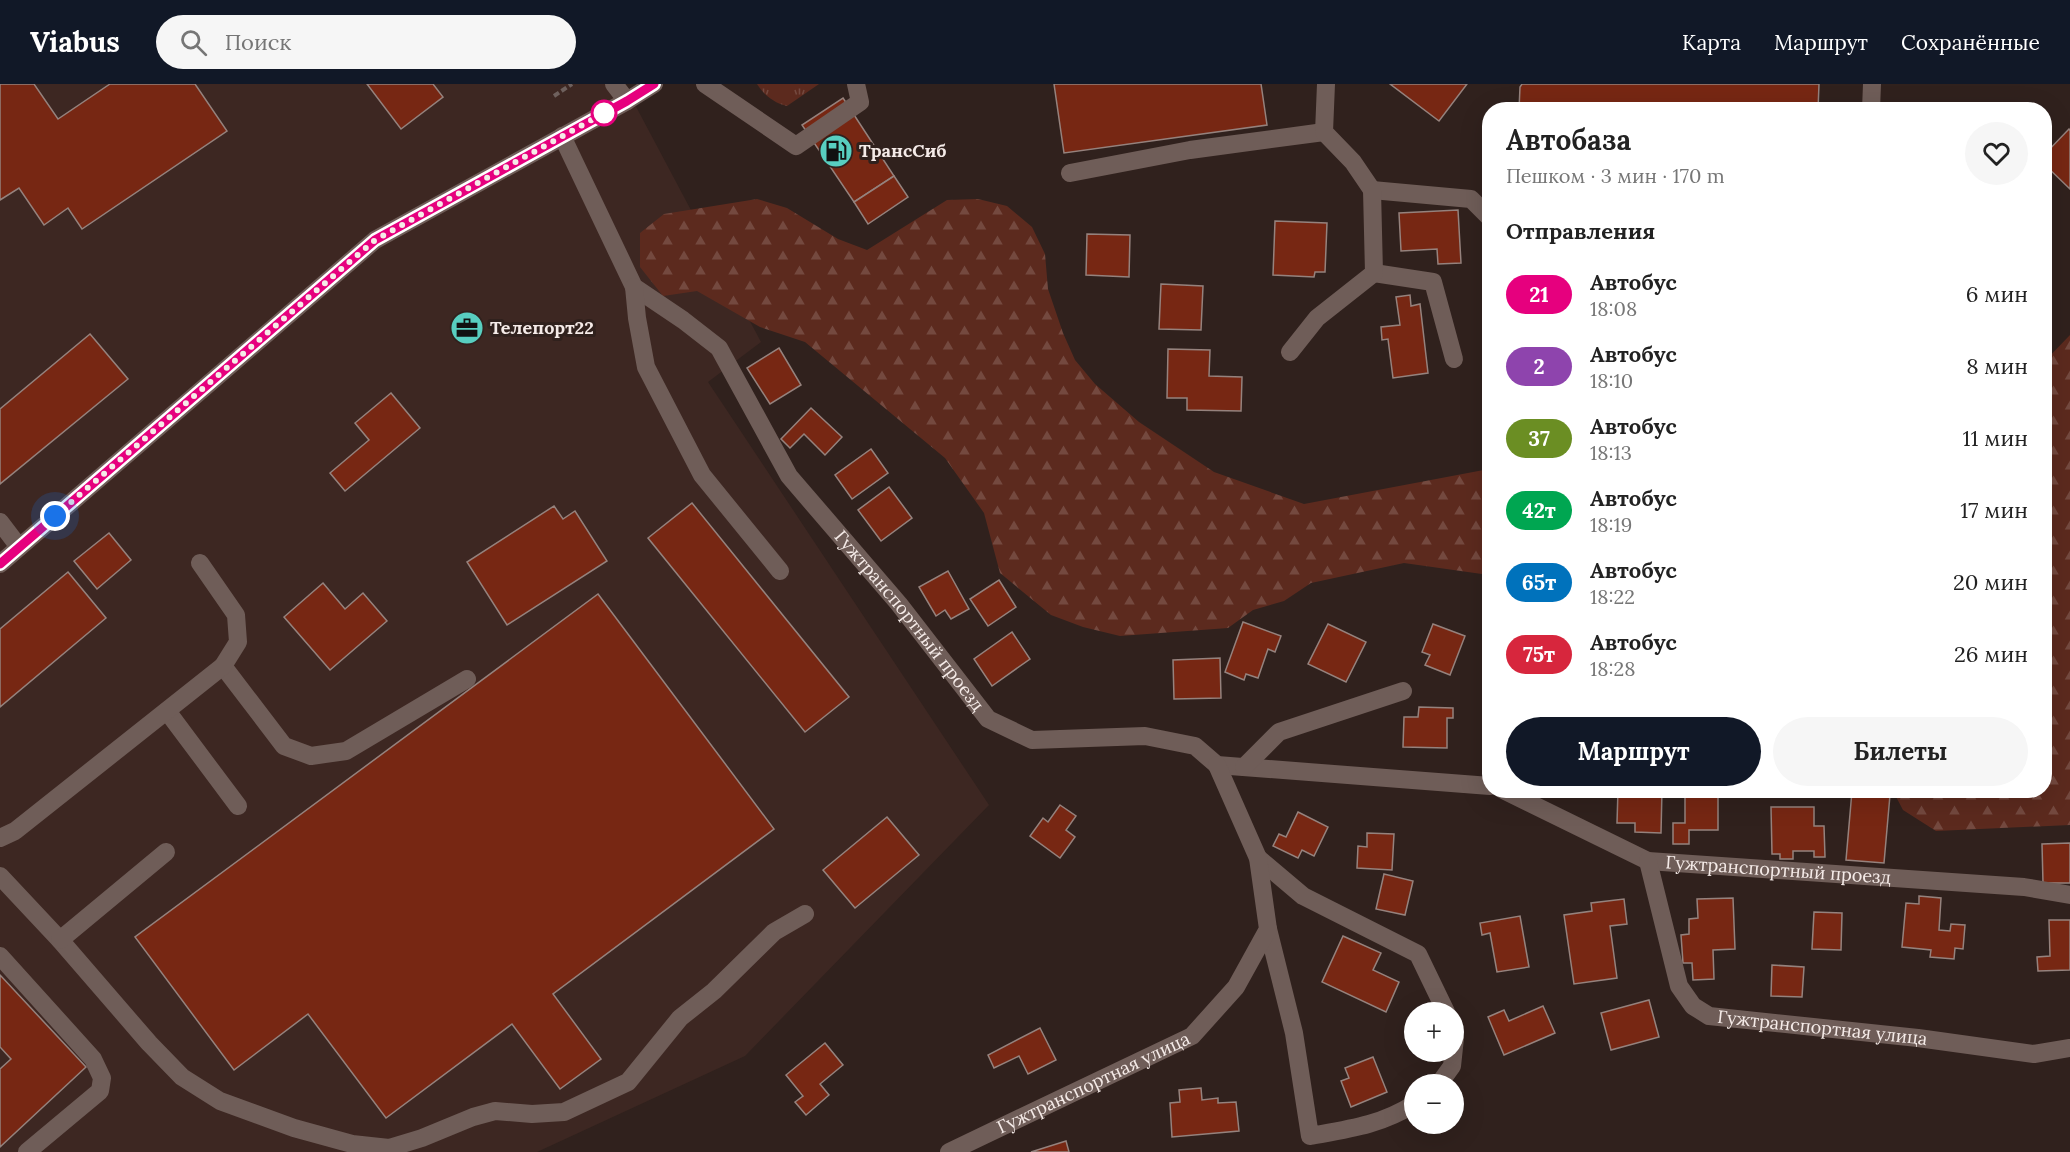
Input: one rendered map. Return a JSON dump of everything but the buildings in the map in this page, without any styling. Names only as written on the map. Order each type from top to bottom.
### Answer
[{"type":"street","points":[[614,84],[627,101]]},
{"type":"street","points":[[0,564],[375,240],[654,84]]},
{"type":"street","points":[[705,84],[796,146],[860,102],[856,84]]},
{"type":"street","points":[[1326,84],[1324,132],[1353,162],[1372,190],[1374,273]]},
{"type":"street","points":[[1871,102],[1872,84]]},
{"type":"street","points":[[1070,173],[1190,150],[1324,132]]},
{"type":"street","points":[[562,136],[634,287],[646,367],[702,475],[780,571]]},
{"type":"street","points":[[1372,190],[1471,199],[1482,210]]},
{"type":"street","points":[[1290,352],[1317,318],[1374,273],[1433,282],[1454,359]]},
{"type":"street","name":"Гужтранспортный проезд","points":[[634,287],[719,348],[789,476],[899,604],[988,719],[1032,740],[1145,736],[1195,746],[1217,765]]},
{"type":"street","points":[[0,522],[20,547]]},
{"type":"street","points":[[0,838],[15,831],[223,666],[238,642],[236,615],[200,563]]},
{"type":"street","points":[[223,666],[284,746],[311,756],[346,751],[467,679]]},
{"type":"street","points":[[1244,767],[1279,732],[1403,691]]},
{"type":"street","points":[[167,711],[238,807]]},
{"type":"street","points":[[1404,1111],[1374,1124],[1310,1144],[1294,1033],[1268,929],[1258,858],[1217,765],[1482,785]]},
{"type":"street","name":"Гужтранспортный проезд","points":[[1519,798],[1648,861],[2024,887],[2070,895]]},
{"type":"street","points":[[60,940],[166,852]]},
{"type":"street","points":[[1258,858],[1303,896],[1418,954],[1441,1002]]},
{"type":"street","name":"Гужтранспортная улица","points":[[1648,861],[1679,986],[1693,1006],[1709,1016],[1918,1038],[2034,1054],[2070,1048]]},
{"type":"street","points":[[0,876],[182,1077],[220,1101],[294,1128],[352,1144],[389,1148],[495,1111],[532,1114],[564,1112],[628,1082],[680,1018],[714,991],[774,932],[805,914]]},
{"type":"street","name":"Гужтранспортная улица","points":[[949,1152],[1192,1036],[1236,987],[1268,929]]},
{"type":"street","points":[[0,956],[93,1059],[102,1078],[100,1091],[27,1152]]},
{"type":"path","points":[[554,96],[572,84]]},
{"type":"shaded area","points":[[0,84],[624,84],[761,342],[708,382],[989,805],[745,1056],[537,1152],[0,1152]]},
{"type":"green space","points":[[757,84],[819,84],[787,106],[770,98]]},
{"type":"green space","points":[[757,199],[787,208],[838,239],[867,250],[947,200],[978,199],[1007,206],[1032,227],[1045,254],[1048,289],[1075,360],[1095,384],[1139,422],[1214,472],[1304,504],[1482,470],[1482,574],[1404,563],[1311,583],[1284,601],[1253,610],[1228,628],[1120,636],[1083,627],[1051,615],[1000,573],[984,513],[945,458],[805,342],[760,327],[697,291],[663,296],[640,267],[640,233],[664,214]]},
{"type":"green space","points":[[2070,335],[2070,825],[1936,831],[1903,810],[1897,798],[2052,798],[2052,354]]},
{"type":"bus line","name":"21","points":[[0,564],[375,240],[654,84]]},
{"type":"place","name":"ТрансСиб","points":[[836,151]]},
{"type":"place","name":"Телепорт22","points":[[467,328]]},
{"type":"route","points":[[55,516],[375,240],[604,113]]}]
